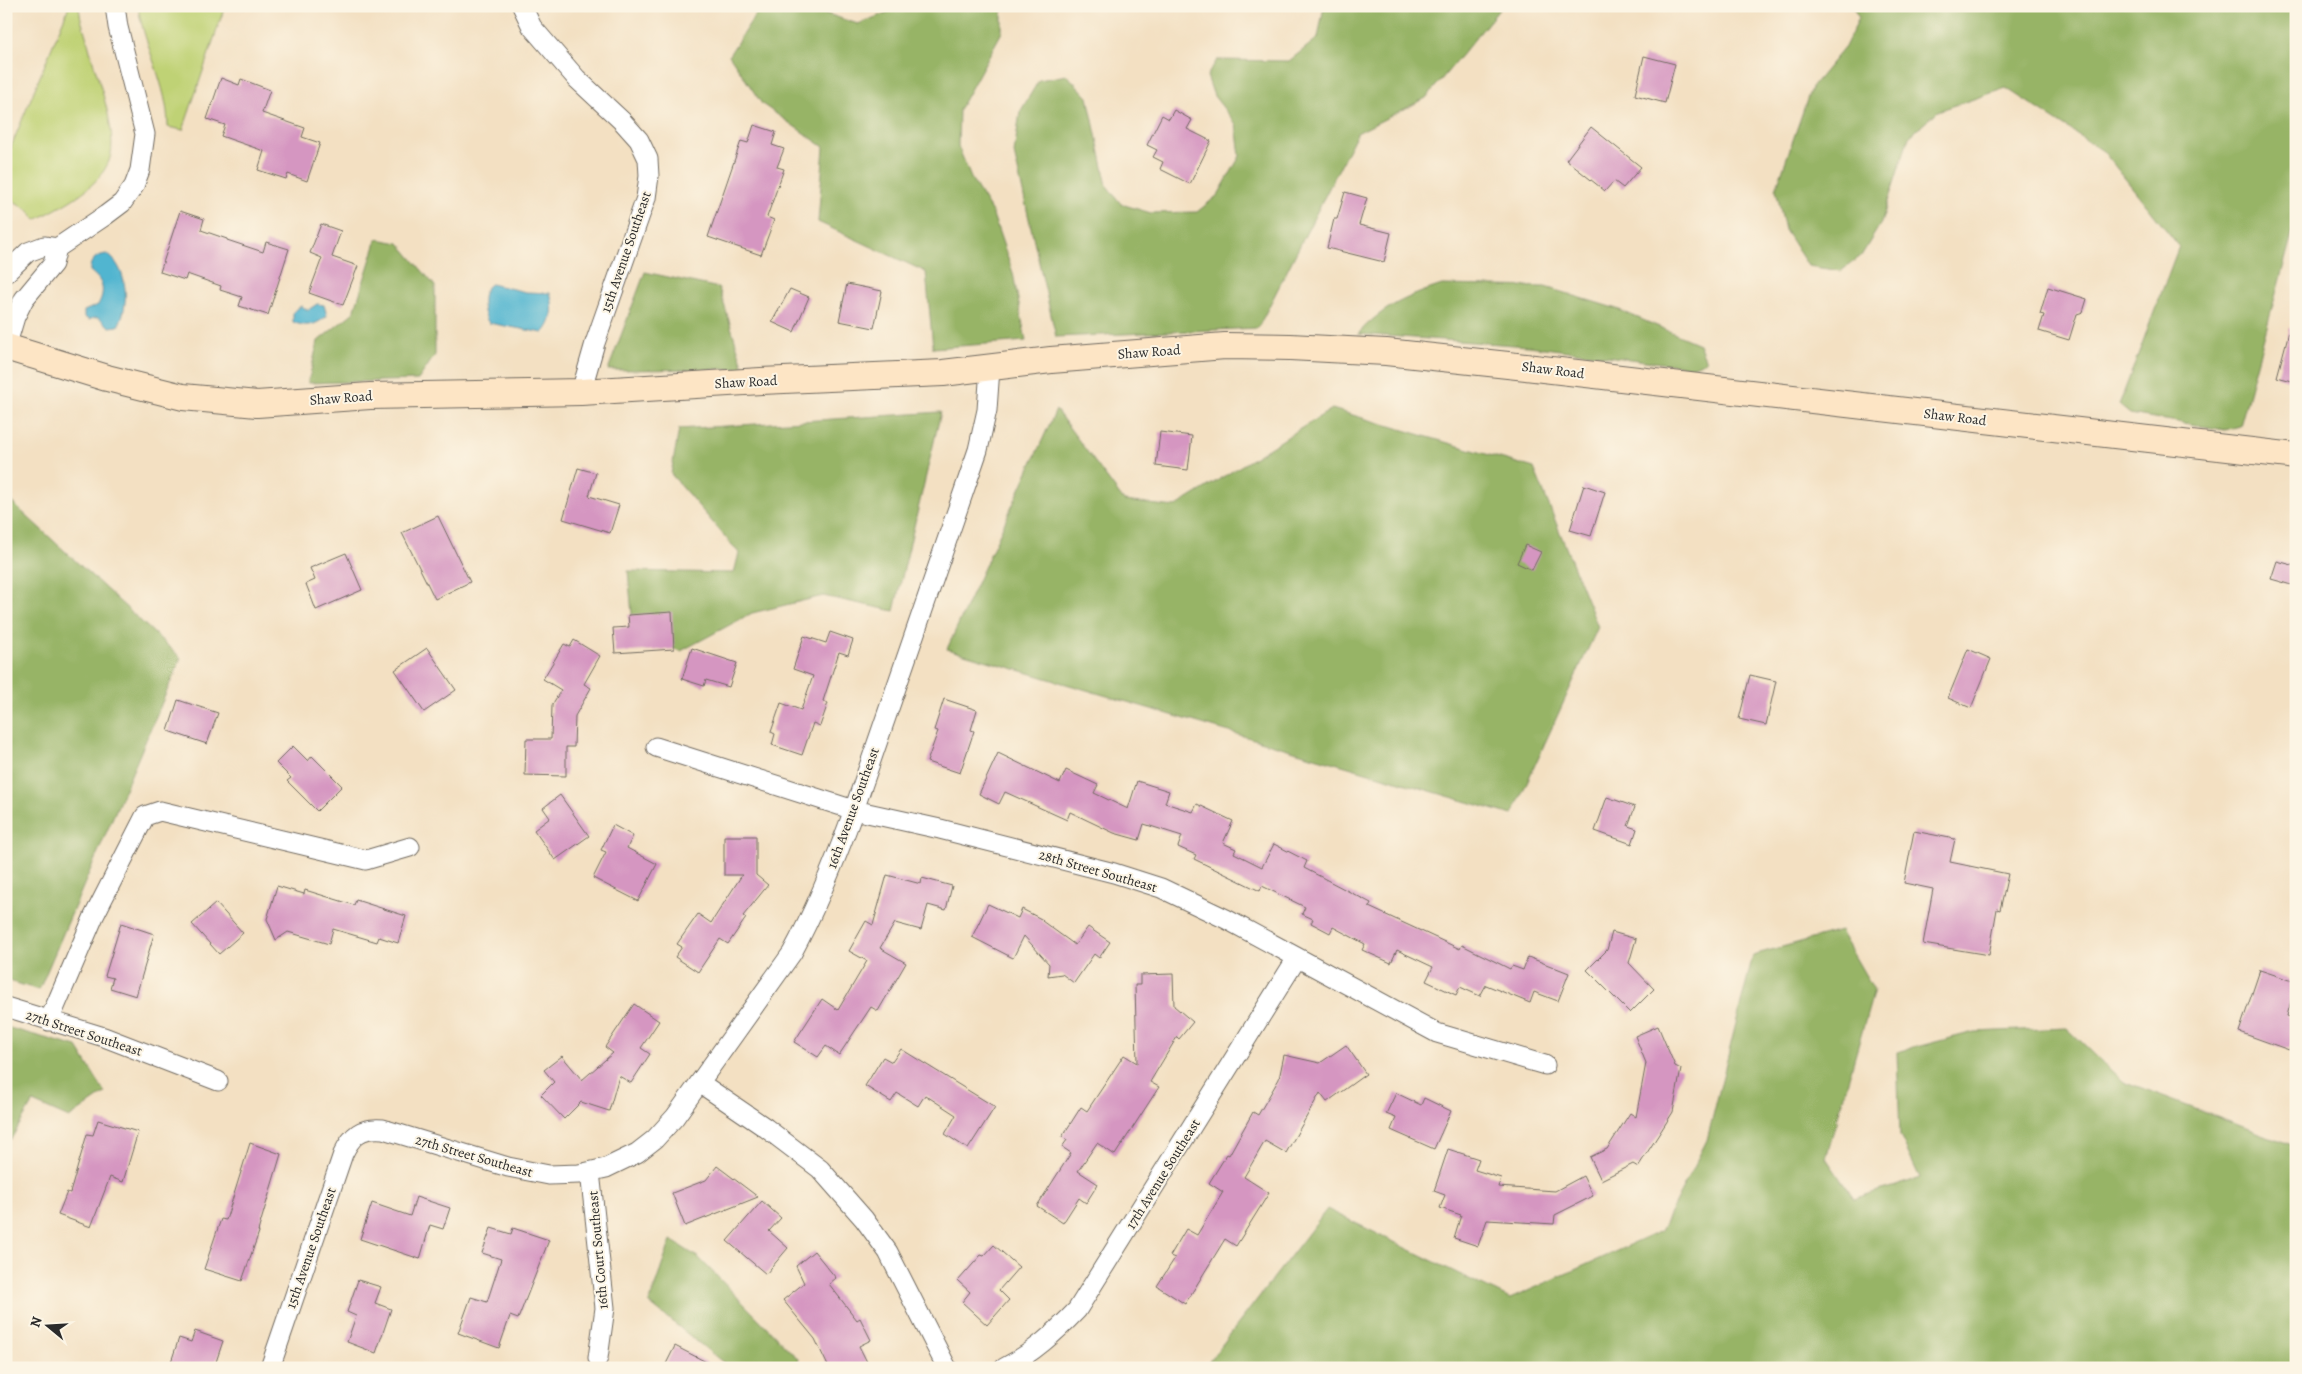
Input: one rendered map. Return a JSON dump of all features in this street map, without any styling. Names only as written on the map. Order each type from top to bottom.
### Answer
[{"type":"main road","name":"Shaw Road","points":[[6,347],[107,378],[183,397],[257,404],[370,396],[581,392],[762,380],[943,373],[1051,360],[1225,346],[1290,347],[1386,352],[2296,456]]},
{"type":"street","points":[[6,347],[15,317],[24,299],[52,264],[57,248],[122,203],[134,186],[140,170],[145,134],[118,27],[115,6]]},
{"type":"street","name":"15th Avenue Southeast","points":[[522,6],[532,27],[577,79],[622,120],[639,140],[648,160],[649,176],[646,198],[595,343],[581,392]]},
{"type":"street","points":[[6,273],[28,252],[44,246],[57,248]]},
{"type":"street","name":"16th Avenue Southeast","points":[[590,1172],[606,1168],[637,1153],[655,1139],[675,1117],[792,953],[808,924],[854,810],[978,450],[987,410],[990,368]]},
{"type":"street","name":"28th Street Southeast","points":[[656,747],[854,810],[1114,873],[1160,888],[1226,918],[1296,958],[1437,1033],[1545,1065]]},
{"type":"street","points":[[49,1021],[94,916],[145,816],[160,811],[366,860],[410,847]]},
{"type":"street","name":"17th Avenue Southeast","points":[[1004,1368],[1020,1360],[1050,1338],[1077,1310],[1296,958]]},
{"type":"street","name":"27th Street Southeast","points":[[6,1008],[104,1037],[218,1081]]},
{"type":"street","points":[[700,1082],[820,1169],[864,1219],[888,1252],[947,1368]]},
{"type":"street","name":"27th Street Southeast","points":[[359,1133],[370,1128],[383,1129],[532,1173],[549,1176],[590,1172]]},
{"type":"street","name":"15th Avenue Southeast","points":[[270,1368],[343,1154],[349,1141],[359,1133]]},
{"type":"street","name":"16th Court Southeast","points":[[590,1172],[606,1308],[598,1358]]},
{"type":"green space","points":[[69,6],[79,6],[106,105],[112,136],[112,150],[109,161],[103,171],[87,189],[67,203],[36,220],[28,210],[6,196],[6,159]]},
{"type":"green space","points":[[138,6],[225,6],[183,130],[168,127],[164,96],[145,36]]},
{"type":"green space","points":[[761,6],[810,6],[818,11],[858,24],[886,13],[894,6],[1001,6],[1002,32],[959,110],[958,146],[971,178],[992,212],[1013,273],[1026,341],[933,348],[926,272],[818,222],[824,147],[762,104],[729,55]]},
{"type":"green space","points":[[1324,6],[1502,6],[1426,98],[1357,133],[1258,328],[1056,337],[1014,153],[1020,112],[1039,80],[1067,75],[1088,97],[1107,186],[1121,204],[1151,213],[1197,212],[1218,195],[1240,156],[1236,124],[1214,96],[1207,76],[1217,60],[1289,61],[1318,38]]},
{"type":"green space","points":[[1852,6],[2296,6],[2296,220],[2240,426],[2225,430],[2130,414],[2119,405],[2179,246],[2103,151],[2006,88],[1938,111],[1909,137],[1881,223],[1861,256],[1841,271],[1808,266],[1785,230],[1776,189],[1811,88],[1845,47],[1859,18]]},
{"type":"green space","points":[[377,239],[399,243],[435,286],[435,355],[418,380],[308,383],[318,341],[354,312]]},
{"type":"green space","points":[[645,272],[719,288],[744,369],[608,370]]},
{"type":"green space","points":[[1442,285],[1545,287],[1617,309],[1699,344],[1706,361],[1692,367],[1529,346],[1358,334],[1376,316],[1396,304]]},
{"type":"green space","points":[[1332,409],[1534,468],[1598,627],[1512,815],[947,649],[1056,410],[1124,501],[1175,507]]},
{"type":"green space","points":[[941,412],[894,611],[823,596],[752,613],[681,651],[634,636],[628,571],[734,573],[739,553],[671,474],[679,429]]},
{"type":"green space","points":[[6,497],[181,658],[39,990],[6,980]]},
{"type":"green space","points":[[1840,931],[1874,990],[1826,1158],[1854,1199],[1920,1178],[1900,1136],[1897,1052],[1974,1032],[2067,1028],[2123,1082],[2296,1145],[2296,1368],[1204,1368],[1327,1209],[1510,1299],[1661,1231],[1707,1140],[1753,955]]},
{"type":"green space","points":[[6,1027],[77,1047],[105,1093],[69,1118],[33,1102],[11,1139],[6,1139]]},
{"type":"green space","points":[[671,1240],[699,1258],[798,1359],[801,1368],[730,1368],[649,1303]]},
{"type":"water","points":[[107,254],[119,268],[125,287],[122,317],[118,326],[110,327],[99,318],[89,320],[84,317],[84,311],[98,305],[102,295],[102,286],[98,278],[90,271],[92,261],[97,257]]},
{"type":"water","points":[[491,284],[526,292],[550,293],[552,314],[547,329],[543,333],[489,323],[483,308],[483,297],[487,287]]},
{"type":"water","points":[[317,304],[324,305],[327,316],[307,325],[293,322],[293,312],[301,306],[308,310]]},
{"type":"building","points":[[1644,56],[1675,64],[1665,103],[1635,95]]},
{"type":"building","points":[[221,78],[239,85],[241,79],[270,90],[262,113],[305,128],[302,137],[320,143],[307,181],[288,174],[286,179],[258,170],[264,151],[221,136],[225,125],[207,119]]},
{"type":"building","points":[[1174,110],[1192,120],[1187,129],[1211,141],[1190,184],[1160,169],[1163,162],[1153,157],[1157,150],[1147,145],[1162,115],[1169,119]]},
{"type":"building","points":[[754,125],[776,132],[772,145],[784,149],[777,167],[784,169],[767,217],[774,220],[761,255],[708,237],[741,141],[748,143]]},
{"type":"building","points":[[1591,127],[1641,167],[1623,188],[1614,181],[1605,191],[1566,160]]},
{"type":"building","points":[[1345,192],[1367,198],[1359,225],[1391,233],[1384,262],[1327,248],[1334,219],[1337,219]]},
{"type":"building","points":[[180,211],[204,219],[201,230],[227,240],[263,252],[266,242],[289,249],[268,315],[239,306],[242,297],[220,290],[221,286],[187,274],[185,280],[160,272]]},
{"type":"building","points":[[321,224],[341,231],[332,257],[358,266],[343,305],[309,293],[322,258],[310,253]]},
{"type":"building","points":[[847,284],[882,291],[874,328],[839,321]]},
{"type":"building","points":[[2048,287],[2087,299],[2083,312],[2077,314],[2069,340],[2039,331],[2044,315],[2040,314]]},
{"type":"building","points":[[790,289],[809,297],[794,332],[772,322]]},
{"type":"building","points":[[2290,328],[2296,328],[2296,382],[2277,377]]},
{"type":"building","points":[[1160,432],[1192,436],[1188,470],[1156,466]]},
{"type":"building","points":[[578,468],[596,473],[589,496],[619,505],[610,533],[563,519]]},
{"type":"building","points":[[1584,485],[1605,492],[1591,536],[1570,530]]},
{"type":"building","points":[[438,516],[470,582],[435,599],[402,533]]},
{"type":"building","points":[[1525,545],[1541,552],[1532,570],[1517,563]]},
{"type":"building","points":[[346,553],[362,590],[316,610],[306,584],[315,580],[310,568]]},
{"type":"building","points":[[2277,561],[2296,566],[2296,586],[2271,579]]},
{"type":"building","points":[[672,612],[674,649],[615,653],[613,628],[629,627],[628,615]]},
{"type":"building","points":[[830,632],[853,640],[848,655],[839,652],[823,701],[828,703],[820,726],[813,723],[802,755],[772,745],[775,734],[771,732],[781,703],[801,710],[813,676],[793,669],[804,636],[826,643]]},
{"type":"building","points":[[574,640],[600,656],[584,684],[591,688],[575,716],[574,747],[566,747],[566,776],[525,775],[526,739],[551,739],[552,705],[561,690],[543,679],[564,644],[570,647]]},
{"type":"building","points":[[427,648],[456,690],[424,712],[395,670]]},
{"type":"building","points":[[692,648],[737,663],[729,687],[706,680],[704,686],[682,679]]},
{"type":"building","points":[[1968,649],[1991,659],[1971,708],[1948,698]]},
{"type":"building","points":[[1750,675],[1776,681],[1766,725],[1739,719]]},
{"type":"building","points":[[944,699],[977,710],[971,730],[974,731],[960,773],[927,762],[938,731],[934,730]]},
{"type":"building","points":[[178,700],[218,713],[207,744],[168,731]]},
{"type":"building","points":[[293,746],[308,761],[312,756],[342,786],[317,811],[287,781],[291,778],[276,763]]},
{"type":"building","points":[[998,753],[1060,783],[1066,770],[1098,785],[1094,793],[1128,809],[1137,781],[1169,791],[1165,803],[1193,812],[1197,804],[1233,821],[1223,843],[1236,849],[1234,853],[1262,867],[1274,844],[1307,861],[1304,868],[1371,903],[1369,907],[1460,949],[1462,945],[1510,969],[1512,966],[1523,970],[1528,957],[1569,973],[1558,1001],[1534,992],[1530,1003],[1486,985],[1480,996],[1460,987],[1456,995],[1426,981],[1433,967],[1397,950],[1391,963],[1362,950],[1365,944],[1333,927],[1330,933],[1311,923],[1313,919],[1302,914],[1305,907],[1262,886],[1260,891],[1194,859],[1196,855],[1178,847],[1182,836],[1144,824],[1139,840],[1114,833],[1070,812],[1067,820],[1005,792],[999,804],[979,794]]},
{"type":"building","points":[[560,795],[589,836],[555,860],[534,830],[550,818],[543,808]]},
{"type":"building","points":[[1607,797],[1635,807],[1628,826],[1637,829],[1632,844],[1595,831]]},
{"type":"building","points":[[613,825],[633,836],[627,848],[657,864],[638,901],[593,878],[606,852],[601,850]]},
{"type":"building","points":[[1914,831],[1955,839],[1950,862],[2008,874],[2000,910],[1997,909],[1989,955],[1923,944],[1933,889],[1904,883]]},
{"type":"building","points":[[724,836],[756,836],[756,875],[768,885],[743,916],[746,918],[728,944],[720,939],[698,972],[675,957],[682,947],[677,944],[698,914],[711,923],[742,875],[724,875]]},
{"type":"building","points":[[887,875],[921,884],[922,878],[952,886],[946,910],[928,905],[921,930],[895,923],[880,948],[906,963],[878,1011],[871,1007],[839,1055],[826,1046],[818,1057],[794,1042],[822,999],[838,1010],[867,961],[849,951],[866,921],[873,925]]},
{"type":"building","points":[[277,886],[304,894],[305,890],[354,905],[356,900],[406,916],[398,943],[379,937],[377,942],[333,929],[329,944],[288,932],[276,940],[267,919]]},
{"type":"building","points":[[216,903],[243,933],[219,954],[192,924]]},
{"type":"building","points":[[988,904],[1018,918],[1022,909],[1043,920],[1075,945],[1088,927],[1110,942],[1099,958],[1094,954],[1074,983],[1062,974],[1048,976],[1049,964],[1024,936],[1013,958],[972,937]]},
{"type":"building","points":[[121,923],[154,934],[136,996],[110,988],[113,978],[105,976]]},
{"type":"building","points":[[1612,932],[1636,939],[1629,963],[1654,989],[1630,1013],[1587,970],[1607,950]]},
{"type":"building","points":[[2260,970],[2296,982],[2287,1016],[2296,1019],[2296,1030],[2289,1050],[2239,1032]]},
{"type":"building","points":[[1173,974],[1174,1006],[1193,1022],[1179,1039],[1177,1037],[1150,1082],[1159,1087],[1115,1155],[1097,1143],[1078,1171],[1098,1184],[1086,1203],[1079,1198],[1063,1223],[1037,1206],[1071,1153],[1062,1147],[1067,1140],[1062,1137],[1081,1107],[1087,1111],[1124,1055],[1137,1063],[1135,985],[1140,985],[1140,975]]},
{"type":"building","points":[[634,1004],[659,1021],[641,1048],[650,1054],[631,1083],[619,1076],[609,1111],[581,1102],[564,1119],[541,1095],[554,1082],[544,1070],[562,1056],[582,1080],[613,1053],[605,1047]]},
{"type":"building","points":[[1658,1026],[1675,1066],[1681,1069],[1673,1112],[1638,1167],[1633,1164],[1601,1180],[1590,1157],[1607,1149],[1630,1113],[1636,1117],[1646,1063],[1635,1036]]},
{"type":"building","points":[[1346,1045],[1366,1074],[1327,1102],[1320,1093],[1286,1153],[1265,1141],[1244,1177],[1269,1193],[1236,1246],[1225,1239],[1185,1304],[1157,1286],[1175,1258],[1170,1256],[1186,1229],[1197,1235],[1223,1192],[1209,1183],[1227,1154],[1229,1155],[1253,1112],[1258,1115],[1279,1079],[1284,1055],[1320,1063]]},
{"type":"building","points":[[901,1049],[995,1107],[968,1149],[945,1134],[956,1115],[925,1095],[918,1106],[897,1093],[891,1102],[865,1086],[883,1057],[892,1062]]},
{"type":"building","points":[[1396,1093],[1421,1105],[1424,1098],[1451,1111],[1434,1149],[1391,1130],[1396,1118],[1386,1114]]},
{"type":"building","points":[[98,1120],[138,1132],[123,1182],[110,1177],[91,1227],[58,1215],[67,1192],[70,1193],[87,1134],[93,1135]]},
{"type":"building","points":[[250,1143],[281,1154],[259,1232],[242,1281],[204,1269],[221,1219],[226,1220]]},
{"type":"building","points":[[1448,1149],[1479,1159],[1475,1170],[1501,1178],[1498,1187],[1555,1191],[1583,1176],[1593,1196],[1555,1215],[1554,1224],[1487,1220],[1478,1246],[1454,1238],[1461,1215],[1440,1208],[1445,1195],[1434,1191]]},
{"type":"building","points":[[717,1166],[758,1197],[685,1226],[672,1193],[706,1180]]},
{"type":"building","points":[[416,1197],[450,1208],[443,1229],[430,1225],[420,1259],[360,1239],[372,1203],[410,1216]]},
{"type":"building","points":[[762,1201],[781,1218],[769,1231],[788,1248],[766,1274],[727,1241]]},
{"type":"building","points":[[491,1228],[511,1234],[513,1228],[549,1240],[518,1319],[510,1316],[499,1348],[458,1333],[471,1297],[487,1302],[501,1259],[482,1253]]},
{"type":"building","points":[[994,1245],[1019,1267],[999,1290],[1009,1300],[987,1325],[962,1302],[970,1292],[958,1281],[981,1255],[984,1256]]},
{"type":"building","points":[[814,1251],[836,1278],[829,1284],[857,1320],[860,1318],[871,1340],[859,1346],[870,1368],[829,1368],[815,1339],[783,1300],[804,1283],[796,1266]]},
{"type":"building","points":[[358,1280],[381,1287],[375,1303],[391,1309],[376,1353],[347,1342],[356,1316],[347,1312]]},
{"type":"building","points":[[195,1331],[223,1341],[214,1368],[169,1368],[179,1338],[191,1342]]},
{"type":"building","points":[[675,1346],[718,1368],[664,1368]]}]
